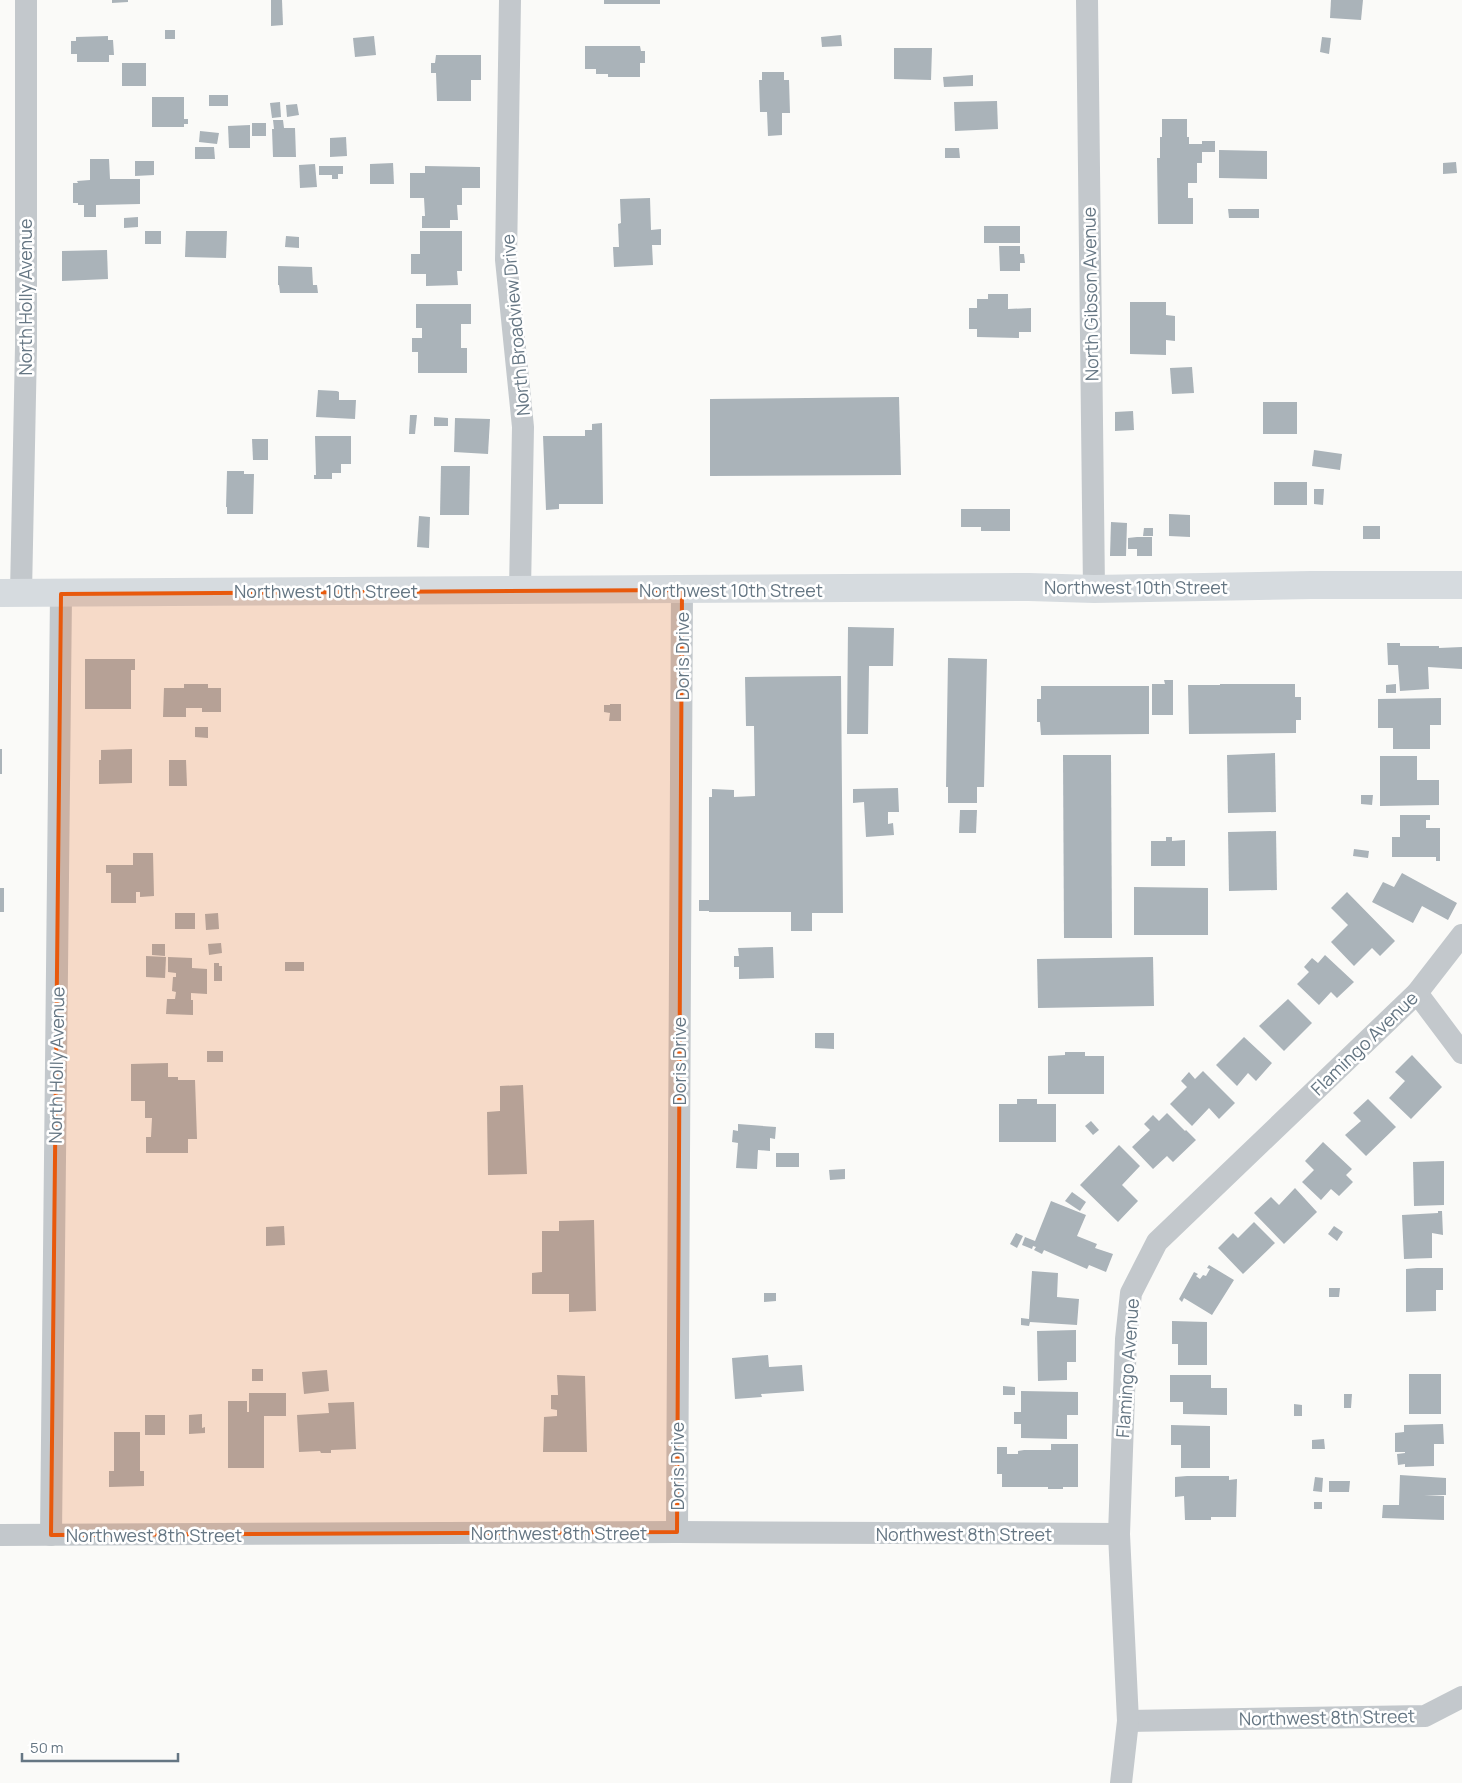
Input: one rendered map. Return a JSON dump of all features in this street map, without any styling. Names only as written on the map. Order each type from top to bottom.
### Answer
[{"type":"main road","name":"Northwest 10th Street","points":[[11,593],[1029,587],[1094,589],[1311,585],[1462,585]]},
{"type":"street","name":"North Holly Avenue","points":[[11,593],[26,347],[26,0]]},
{"type":"street","name":"North Broadview Drive","points":[[510,0],[506,260],[523,427],[520,590]]},
{"type":"street","name":"North Gibson Avenue","points":[[1087,0],[1094,589]]},
{"type":"street","name":"Doris Drive","points":[[676,1532],[682,590]]},
{"type":"street","name":"North Holly Avenue","points":[[50,1535],[61,594]]},
{"type":"street","name":"Flamingo Avenue","points":[[1120,1783],[1128,1720],[1119,1534],[1126,1338],[1131,1292],[1157,1242],[1418,993],[1462,935]]},
{"type":"street","points":[[1418,993],[1462,1053]]},
{"type":"street","name":"Northwest 8th Street","points":[[0,1535],[676,1532],[1119,1534]]},
{"type":"street","name":"Northwest 8th Street","points":[[1128,1720],[1425,1716],[1462,1697]]},
{"type":"highlighted area","points":[[682,590],[677,1532],[51,1535],[61,594]]},
{"type":"building","points":[[112,0],[128,0],[128,2],[112,3]]},
{"type":"building","points":[[271,0],[282,0],[283,25],[271,26]]},
{"type":"building","points":[[604,0],[660,0],[660,4],[604,4]]},
{"type":"building","points":[[1331,0],[1363,0],[1361,20],[1330,18]]},
{"type":"building","points":[[165,30],[175,30],[175,39],[165,39]]},
{"type":"building","points":[[841,35],[842,46],[822,47],[821,37]]},
{"type":"building","points":[[108,36],[108,40],[113,40],[114,55],[109,55],[109,62],[77,62],[77,54],[71,54],[71,41],[76,41],[76,37]]},
{"type":"building","points":[[374,36],[376,55],[355,57],[353,38]]},
{"type":"building","points":[[1322,37],[1331,38],[1329,54],[1320,52]]},
{"type":"building","points":[[585,46],[640,46],[641,51],[645,51],[645,63],[640,63],[640,77],[608,77],[608,74],[596,74],[596,69],[585,69]]},
{"type":"building","points":[[894,48],[932,48],[931,80],[894,79]]},
{"type":"building","points":[[436,55],[481,55],[481,80],[471,80],[471,101],[437,101],[436,73],[431,73],[431,63],[435,63]]},
{"type":"building","points":[[122,63],[146,63],[146,86],[122,86]]},
{"type":"building","points":[[762,72],[784,72],[784,80],[789,80],[790,113],[782,113],[782,135],[768,136],[767,112],[760,112],[759,80],[762,80]]},
{"type":"building","points":[[973,75],[973,86],[944,87],[943,77]]},
{"type":"building","points":[[209,95],[228,95],[228,106],[209,106]]},
{"type":"building","points":[[152,97],[184,97],[184,119],[188,119],[188,124],[184,124],[184,127],[152,127]]},
{"type":"building","points":[[997,101],[998,129],[955,131],[954,102]]},
{"type":"building","points":[[280,102],[281,117],[272,118],[270,103]]},
{"type":"building","points":[[297,104],[299,115],[287,117],[286,105]]},
{"type":"building","points":[[1162,119],[1187,119],[1189,144],[1215,141],[1215,152],[1202,152],[1202,163],[1197,163],[1197,183],[1188,183],[1188,198],[1193,198],[1193,224],[1158,224],[1157,158],[1160,158]]},
{"type":"building","points":[[273,120],[283,120],[284,128],[295,128],[296,157],[273,157]]},
{"type":"building","points":[[252,123],[266,123],[266,136],[252,136]]},
{"type":"building","points":[[250,125],[250,148],[229,148],[228,126]]},
{"type":"building","points":[[200,131],[219,133],[217,144],[199,142]]},
{"type":"building","points":[[346,137],[347,156],[330,157],[330,138]]},
{"type":"building","points":[[195,147],[214,147],[215,159],[195,159]]},
{"type":"building","points":[[945,148],[959,148],[960,158],[945,158]]},
{"type":"building","points":[[1219,150],[1267,151],[1267,179],[1219,178]]},
{"type":"building","points":[[90,159],[109,159],[110,179],[140,179],[140,204],[96,205],[96,217],[84,217],[84,205],[73,203],[73,183],[90,180]]},
{"type":"building","points":[[135,161],[154,161],[154,175],[135,176]]},
{"type":"building","points":[[1456,162],[1457,173],[1443,174],[1443,163]]},
{"type":"building","points":[[393,163],[394,184],[370,184],[370,164]]},
{"type":"building","points":[[315,164],[317,187],[300,188],[299,165]]},
{"type":"building","points":[[319,166],[343,166],[343,174],[338,174],[338,179],[332,179],[332,175],[319,175]]},
{"type":"building","points":[[425,166],[480,167],[480,188],[462,188],[462,205],[457,205],[458,220],[450,220],[450,228],[422,228],[422,216],[425,216],[424,198],[410,198],[410,173],[425,173]]},
{"type":"building","points":[[650,198],[651,230],[661,229],[661,245],[652,245],[653,265],[614,267],[613,247],[619,247],[620,199]]},
{"type":"building","points":[[1228,209],[1259,209],[1259,218],[1229,218]]},
{"type":"building","points":[[138,217],[138,227],[124,228],[124,218]]},
{"type":"building","points":[[984,226],[1020,226],[1020,243],[984,243]]},
{"type":"building","points":[[145,231],[161,231],[161,244],[145,244]]},
{"type":"building","points":[[186,231],[227,231],[226,258],[185,257]]},
{"type":"building","points":[[420,231],[462,231],[462,271],[457,271],[458,285],[426,286],[426,274],[411,274],[411,254],[420,254]]},
{"type":"building","points":[[286,236],[299,237],[299,248],[285,247]]},
{"type":"building","points":[[999,246],[1020,246],[1020,254],[1024,254],[1025,263],[1020,263],[1020,271],[1000,271]]},
{"type":"building","points":[[107,250],[108,279],[62,281],[62,251]]},
{"type":"building","points":[[278,266],[312,267],[313,285],[317,285],[318,293],[280,293]]},
{"type":"building","points":[[988,294],[1008,294],[1008,309],[1031,308],[1031,332],[1019,332],[1019,338],[977,337],[977,329],[969,329],[969,308],[977,308],[977,299],[988,299]]},
{"type":"building","points":[[1130,302],[1166,302],[1166,315],[1175,316],[1175,341],[1166,340],[1166,355],[1130,354]]},
{"type":"building","points":[[416,304],[471,304],[471,324],[461,324],[461,348],[467,348],[467,373],[418,373],[418,352],[412,352],[412,338],[422,338],[422,328],[416,328]]},
{"type":"building","points":[[1192,367],[1194,393],[1172,394],[1170,368]]},
{"type":"building","points":[[318,390],[337,391],[339,392],[339,400],[356,400],[355,419],[316,417]]},
{"type":"building","points":[[899,397],[901,475],[710,476],[710,399]]},
{"type":"building","points":[[1263,402],[1297,402],[1297,434],[1263,434]]},
{"type":"building","points":[[1133,411],[1134,430],[1115,431],[1115,412]]},
{"type":"building","points":[[410,415],[417,415],[415,434],[409,434]]},
{"type":"building","points":[[434,417],[448,418],[448,426],[434,426]]},
{"type":"building","points":[[455,418],[490,419],[488,454],[454,452]]},
{"type":"building","points":[[602,423],[603,504],[559,504],[559,509],[546,510],[543,436],[585,436],[585,430],[592,430],[592,424]]},
{"type":"building","points":[[315,436],[351,436],[351,464],[341,464],[341,473],[332,473],[332,479],[314,479],[314,475],[316,475]]},
{"type":"building","points":[[252,439],[268,439],[268,460],[253,460]]},
{"type":"building","points":[[1314,450],[1342,454],[1340,470],[1312,466]]},
{"type":"building","points":[[441,466],[470,466],[469,515],[440,515]]},
{"type":"building","points":[[227,471],[244,471],[244,474],[254,474],[253,514],[227,514]]},
{"type":"building","points":[[1274,482],[1307,482],[1307,505],[1274,505]]},
{"type":"building","points":[[1314,489],[1324,489],[1323,505],[1314,504]]},
{"type":"building","points":[[961,509],[1010,509],[1010,531],[981,531],[981,527],[961,527]]},
{"type":"building","points":[[1169,514],[1190,515],[1190,537],[1169,536]]},
{"type":"building","points":[[419,516],[430,517],[429,548],[417,547]]},
{"type":"building","points":[[1111,522],[1127,523],[1126,556],[1110,556]]},
{"type":"building","points":[[1363,526],[1380,526],[1380,539],[1363,539]]},
{"type":"building","points":[[1144,528],[1153,528],[1153,536],[1143,536]]},
{"type":"building","points":[[1152,537],[1152,556],[1137,556],[1137,549],[1128,549],[1128,538]]},
{"type":"building","points":[[848,627],[894,628],[893,666],[869,666],[868,734],[847,734]]},
{"type":"building","points":[[1387,643],[1400,643],[1400,646],[1462,647],[1462,669],[1428,667],[1429,689],[1400,691],[1398,665],[1388,665]]},
{"type":"building","points":[[948,658],[987,659],[984,787],[977,787],[977,803],[948,803],[948,787],[946,787]]},
{"type":"building","points":[[85,659],[135,659],[135,670],[131,670],[131,709],[85,709]]},
{"type":"building","points":[[841,676],[843,913],[812,913],[812,931],[791,931],[791,912],[699,911],[699,900],[709,900],[709,797],[712,797],[712,789],[734,790],[734,797],[755,796],[754,726],[746,726],[745,677]]},
{"type":"building","points":[[1164,680],[1173,680],[1173,715],[1152,715],[1152,684],[1165,684]]},
{"type":"building","points":[[184,684],[208,684],[208,688],[221,688],[221,712],[202,712],[202,708],[186,708],[186,717],[163,717],[164,688],[184,688]]},
{"type":"building","points":[[1295,684],[1295,697],[1301,697],[1301,720],[1296,720],[1296,733],[1189,734],[1188,685]]},
{"type":"building","points":[[1396,684],[1396,693],[1386,693],[1386,685]]},
{"type":"building","points":[[1041,686],[1149,686],[1149,734],[1041,735],[1040,722],[1037,722],[1037,699],[1041,699]]},
{"type":"building","points":[[1441,698],[1441,725],[1430,725],[1430,749],[1393,749],[1393,728],[1378,728],[1378,699]]},
{"type":"building","points":[[621,704],[621,721],[609,721],[610,713],[604,712],[604,705]]},
{"type":"building","points":[[195,727],[208,727],[208,738],[195,737]]},
{"type":"building","points":[[0,749],[2,749],[2,774],[0,774]]},
{"type":"building","points":[[132,749],[132,783],[99,784],[101,750]]},
{"type":"building","points":[[1275,753],[1276,812],[1228,813],[1227,755]]},
{"type":"building","points":[[1063,755],[1111,755],[1112,938],[1064,938]]},
{"type":"building","points":[[1380,756],[1417,756],[1417,780],[1439,780],[1439,805],[1380,806]]},
{"type":"building","points":[[169,760],[186,760],[187,786],[169,786]]},
{"type":"building","points":[[898,788],[899,812],[888,812],[888,824],[893,823],[894,835],[866,837],[864,802],[853,803],[853,789]]},
{"type":"building","points":[[1361,795],[1373,795],[1372,805],[1361,804]]},
{"type":"building","points":[[960,810],[977,810],[976,833],[959,833]]},
{"type":"building","points":[[1400,815],[1430,815],[1430,820],[1426,820],[1426,828],[1440,828],[1440,861],[1436,861],[1436,857],[1392,857],[1392,837],[1400,837]]},
{"type":"building","points":[[1276,831],[1277,890],[1229,891],[1228,832]]},
{"type":"building","points":[[1166,837],[1172,837],[1172,841],[1185,840],[1185,866],[1151,866],[1151,841],[1166,841]]},
{"type":"building","points":[[1354,849],[1369,851],[1368,858],[1353,856]]},
{"type":"building","points":[[133,853],[153,853],[154,896],[140,897],[140,892],[136,892],[136,903],[111,903],[111,873],[106,873],[106,865],[133,865]]},
{"type":"building","points":[[1402,873],[1457,903],[1448,920],[1422,906],[1413,923],[1372,902],[1383,882],[1394,887]]},
{"type":"building","points":[[1134,887],[1208,888],[1208,935],[1134,935]]},
{"type":"building","points":[[0,888],[4,888],[4,912],[0,912]]},
{"type":"building","points":[[1347,892],[1395,941],[1380,956],[1372,948],[1354,966],[1331,942],[1348,925],[1331,908]]},
{"type":"building","points":[[175,913],[195,913],[195,929],[175,929]]},
{"type":"building","points":[[218,913],[219,929],[206,930],[205,914]]},
{"type":"building","points":[[221,943],[222,953],[209,955],[208,944]]},
{"type":"building","points":[[152,944],[165,944],[165,956],[152,955]]},
{"type":"building","points":[[773,947],[774,978],[739,979],[739,967],[734,967],[734,956],[739,956],[738,948]]},
{"type":"building","points":[[1325,955],[1354,982],[1337,998],[1331,992],[1319,1005],[1297,984],[1309,972],[1304,967],[1312,958],[1318,963]]},
{"type":"building","points":[[146,956],[166,957],[165,978],[146,977]]},
{"type":"building","points":[[168,957],[192,958],[192,968],[207,969],[207,994],[191,993],[193,1015],[166,1014],[167,999],[175,999],[176,992],[172,991],[173,977],[176,977],[176,973],[168,972]]},
{"type":"building","points":[[1153,957],[1154,1006],[1038,1008],[1037,959]]},
{"type":"building","points":[[285,962],[304,962],[304,971],[285,971]]},
{"type":"building","points":[[214,963],[219,963],[219,966],[222,966],[222,981],[214,981]]},
{"type":"building","points":[[1288,999],[1312,1023],[1284,1051],[1259,1026]]},
{"type":"building","points":[[815,1033],[834,1033],[834,1049],[815,1048]]},
{"type":"building","points":[[1244,1037],[1272,1063],[1256,1081],[1248,1073],[1237,1086],[1216,1065]]},
{"type":"building","points":[[207,1051],[223,1051],[223,1062],[207,1062]]},
{"type":"building","points":[[1065,1052],[1085,1052],[1085,1056],[1104,1056],[1104,1094],[1048,1094],[1048,1056],[1065,1055]]},
{"type":"building","points":[[1412,1055],[1442,1087],[1411,1119],[1389,1098],[1405,1081],[1395,1072]]},
{"type":"building","points":[[168,1063],[168,1077],[178,1077],[178,1080],[195,1080],[197,1139],[188,1139],[188,1153],[146,1153],[146,1137],[151,1137],[152,1118],[145,1118],[145,1101],[131,1101],[131,1064]]},
{"type":"building","points":[[1203,1071],[1235,1103],[1219,1119],[1209,1108],[1192,1126],[1170,1104],[1187,1087],[1181,1081],[1189,1072],[1195,1079]]},
{"type":"building","points":[[523,1085],[527,1174],[488,1175],[487,1112],[500,1111],[500,1086]]},
{"type":"building","points":[[1017,1099],[1037,1099],[1037,1104],[1056,1104],[1056,1142],[999,1142],[999,1104],[1017,1104]]},
{"type":"building","points":[[1368,1099],[1396,1127],[1366,1156],[1345,1135],[1361,1121],[1353,1113]]},
{"type":"building","points":[[1167,1113],[1196,1140],[1173,1162],[1167,1156],[1153,1169],[1132,1147],[1150,1130],[1144,1124],[1153,1115],[1159,1121]]},
{"type":"building","points":[[1091,1121],[1099,1130],[1093,1135],[1085,1126]]},
{"type":"building","points":[[738,1124],[776,1127],[775,1139],[770,1138],[770,1151],[758,1150],[757,1169],[736,1168],[738,1143],[732,1142],[733,1130],[738,1131]]},
{"type":"building","points":[[1323,1142],[1352,1169],[1346,1175],[1353,1182],[1339,1196],[1331,1189],[1321,1200],[1302,1182],[1314,1170],[1305,1161]]},
{"type":"building","points":[[1119,1145],[1140,1166],[1122,1185],[1138,1201],[1118,1222],[1080,1185]]},
{"type":"building","points":[[776,1153],[799,1153],[799,1167],[776,1167]]},
{"type":"building","points":[[1444,1161],[1444,1205],[1414,1206],[1413,1162]]},
{"type":"building","points":[[845,1169],[845,1179],[830,1180],[829,1170]]},
{"type":"building","points":[[1295,1188],[1317,1212],[1284,1244],[1254,1213],[1271,1197],[1279,1205]]},
{"type":"building","points":[[1072,1192],[1086,1202],[1080,1211],[1065,1201]]},
{"type":"building","points":[[1051,1201],[1086,1215],[1077,1236],[1097,1244],[1095,1248],[1113,1254],[1106,1272],[1089,1265],[1087,1269],[1044,1250],[1042,1254],[1034,1250],[1036,1247],[1033,1246],[1032,1249],[1022,1245],[1025,1237],[1035,1241]]},
{"type":"building","points":[[1438,1211],[1442,1211],[1443,1235],[1432,1233],[1432,1258],[1404,1259],[1402,1215],[1438,1213]]},
{"type":"building","points":[[594,1220],[596,1311],[569,1312],[569,1294],[532,1294],[532,1273],[542,1272],[542,1231],[559,1231],[559,1221]]},
{"type":"building","points":[[1254,1222],[1275,1243],[1243,1274],[1218,1248],[1233,1233],[1238,1238]]},
{"type":"building","points":[[284,1226],[285,1245],[266,1246],[266,1227]]},
{"type":"building","points":[[1334,1226],[1343,1232],[1337,1241],[1328,1234]]},
{"type":"building","points":[[1016,1233],[1023,1236],[1017,1248],[1010,1244]]},
{"type":"building","points":[[1209,1265],[1234,1280],[1212,1315],[1184,1298],[1182,1302],[1179,1299],[1194,1272],[1198,1274],[1196,1276],[1200,1279],[1203,1275],[1206,1276],[1210,1269],[1207,1268]]},
{"type":"building","points":[[1443,1268],[1443,1290],[1436,1290],[1436,1311],[1406,1312],[1406,1269]]},
{"type":"building","points":[[1032,1271],[1058,1273],[1057,1297],[1079,1299],[1077,1325],[1030,1322],[1029,1326],[1021,1325],[1021,1318],[1029,1319]]},
{"type":"building","points":[[1329,1288],[1340,1288],[1339,1297],[1329,1297]]},
{"type":"building","points":[[764,1293],[776,1293],[776,1301],[764,1302]]},
{"type":"building","points":[[1172,1321],[1207,1322],[1207,1365],[1178,1365],[1178,1344],[1172,1344]]},
{"type":"building","points":[[1076,1330],[1076,1362],[1067,1362],[1067,1380],[1038,1381],[1037,1331]]},
{"type":"building","points":[[768,1355],[769,1367],[802,1365],[804,1391],[761,1394],[762,1397],[735,1399],[732,1358]]},
{"type":"building","points":[[252,1369],[263,1369],[263,1381],[252,1381]]},
{"type":"building","points":[[327,1370],[329,1391],[304,1394],[302,1372]]},
{"type":"building","points":[[1409,1374],[1441,1374],[1441,1414],[1409,1414]]},
{"type":"building","points":[[557,1375],[585,1376],[587,1452],[543,1452],[544,1417],[557,1416],[557,1410],[551,1409],[551,1395],[558,1395]]},
{"type":"building","points":[[1170,1375],[1211,1375],[1211,1388],[1227,1388],[1227,1415],[1183,1414],[1183,1402],[1170,1402]]},
{"type":"building","points":[[1003,1386],[1015,1387],[1015,1395],[1003,1395]]},
{"type":"building","points":[[1021,1391],[1078,1392],[1078,1415],[1067,1415],[1067,1439],[1021,1438],[1021,1424],[1014,1424],[1014,1412],[1021,1412]]},
{"type":"building","points":[[249,1393],[286,1393],[286,1416],[264,1416],[264,1468],[228,1468],[228,1401],[247,1401],[247,1412],[249,1412]]},
{"type":"building","points":[[1344,1394],[1352,1394],[1351,1408],[1344,1408]]},
{"type":"building","points":[[354,1402],[356,1449],[331,1450],[331,1453],[321,1453],[320,1451],[299,1452],[297,1415],[329,1413],[328,1403]]},
{"type":"building","points":[[1294,1404],[1302,1405],[1302,1416],[1294,1416]]},
{"type":"building","points":[[202,1414],[202,1428],[205,1427],[205,1433],[189,1434],[189,1415]]},
{"type":"building","points":[[145,1415],[165,1415],[165,1435],[145,1435]]},
{"type":"building","points":[[1443,1424],[1444,1444],[1434,1444],[1434,1466],[1405,1467],[1405,1464],[1398,1465],[1397,1454],[1405,1452],[1395,1452],[1395,1433],[1404,1432],[1404,1425]]},
{"type":"building","points":[[1171,1425],[1210,1426],[1210,1468],[1181,1468],[1181,1445],[1171,1445]]},
{"type":"building","points":[[114,1432],[140,1432],[140,1471],[144,1471],[144,1486],[109,1487],[109,1471],[114,1471]]},
{"type":"building","points":[[1324,1439],[1325,1449],[1312,1449],[1312,1440]]},
{"type":"building","points":[[1051,1444],[1078,1444],[1078,1487],[1048,1489],[1048,1487],[1002,1487],[1002,1474],[997,1474],[997,1447],[1007,1447],[1007,1454],[1018,1454],[1018,1451],[1024,1450],[1051,1450]]},
{"type":"building","points":[[1400,1475],[1446,1478],[1446,1495],[1424,1495],[1444,1496],[1444,1520],[1382,1518],[1383,1505],[1399,1505]]},
{"type":"building","points":[[1229,1476],[1229,1480],[1237,1479],[1236,1517],[1211,1517],[1211,1520],[1185,1520],[1184,1496],[1175,1497],[1175,1477]]},
{"type":"building","points":[[1315,1477],[1323,1478],[1322,1492],[1313,1491]]},
{"type":"building","points":[[1329,1481],[1350,1481],[1349,1492],[1329,1492]]},
{"type":"building","points":[[1314,1502],[1322,1502],[1322,1509],[1314,1509]]}]
